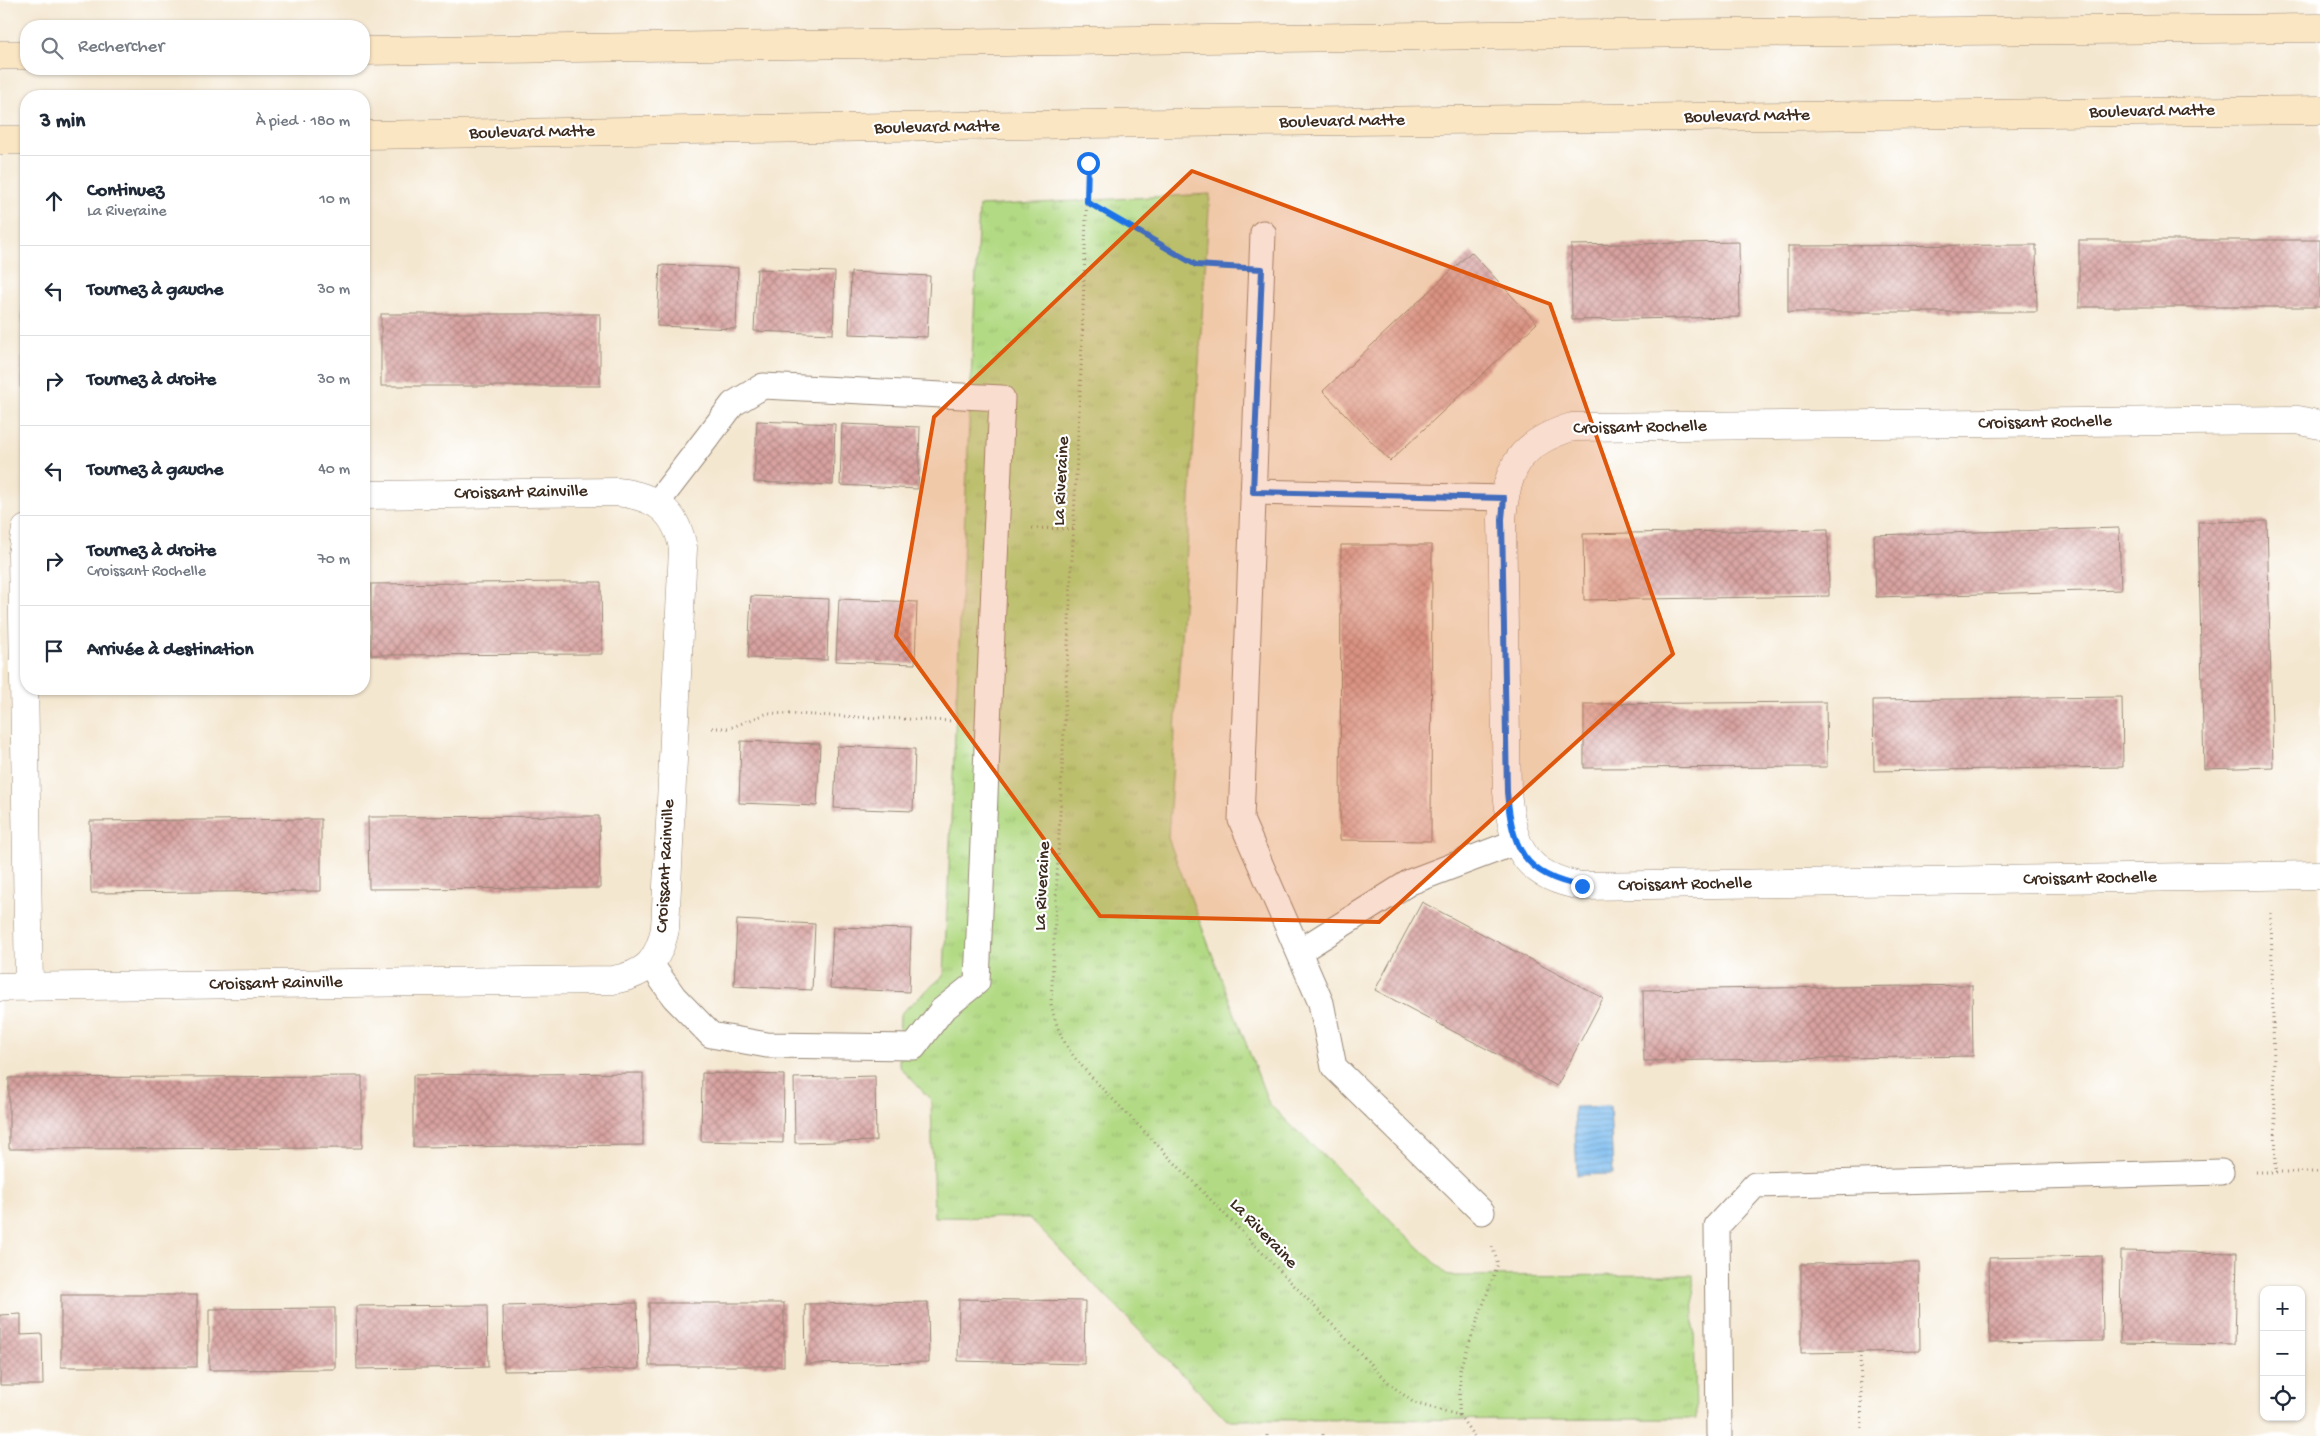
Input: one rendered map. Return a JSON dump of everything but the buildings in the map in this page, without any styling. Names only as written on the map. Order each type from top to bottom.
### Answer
[{"type":"main road","points":[[370,51],[1501,35],[2320,28]]},
{"type":"main road","points":[[0,55],[20,55]]},
{"type":"main road","name":"Boulevard Matte","points":[[370,135],[1086,124],[2320,110]]},
{"type":"main road","points":[[0,140],[20,140]]},
{"type":"street","name":"Croissant Rochelle","points":[[2320,425],[2298,420],[1572,428],[1548,435],[1526,449],[1512,473],[1504,498],[1502,519],[1507,792],[1510,818],[1516,842],[1540,872],[1557,882],[1582,886],[2320,875]]},
{"type":"street","name":"Croissant Rainville","points":[[0,988],[613,980],[634,976],[650,964],[661,949],[665,929],[683,548],[680,533],[674,521],[657,503],[639,496],[618,492],[370,495]]},
{"type":"street","points":[[24,695],[29,987]]},
{"type":"lane","points":[[1263,233],[1241,820],[1321,1002],[1334,1067],[1482,1212]]},
{"type":"lane","points":[[650,964],[674,997],[711,1035],[767,1044],[914,1047],[942,1010],[977,982],[1002,398],[763,386],[733,404],[657,503]]},
{"type":"lane","points":[[1253,492],[1504,498]]},
{"type":"lane","points":[[1300,951],[1410,882],[1516,842]]},
{"type":"lane","points":[[1719,1436],[1717,1226],[1755,1185],[2221,1172]]},
{"type":"path","name":"La Riveraine","points":[[1088,153],[1074,530],[1051,1004],[1068,1051],[1391,1384],[1414,1403],[1459,1415]]},
{"type":"path","points":[[1087,202],[1196,265],[1262,269]]},
{"type":"path","points":[[996,527],[1074,530]]},
{"type":"path","points":[[706,728],[730,728],[768,713],[963,721]]},
{"type":"path","points":[[2271,876],[2276,1172]]},
{"type":"path","points":[[2221,1172],[2320,1172]]},
{"type":"path","points":[[1474,1436],[1459,1415],[1460,1368],[1498,1264],[1482,1212]]},
{"type":"path","points":[[1860,1352],[1862,1429]]},
{"type":"highlighted area","points":[[1192,171],[1550,304],[1673,654],[1379,922],[1100,916],[896,636],[934,417]]},
{"type":"green space","points":[[1210,194],[1168,838],[1269,1104],[1449,1276],[1693,1275],[1696,1419],[1227,1420],[1029,1218],[934,1217],[931,1100],[899,1066],[900,1014],[944,975],[979,206]]},
{"type":"water","points":[[1610,1106],[1613,1174],[1577,1175],[1574,1107]]},
{"type":"route","points":[[1088,163],[1087,202],[1196,265],[1262,269],[1253,492],[1504,498],[1502,519],[1507,792],[1510,818],[1516,842],[1540,872],[1557,882],[1582,886]]}]
